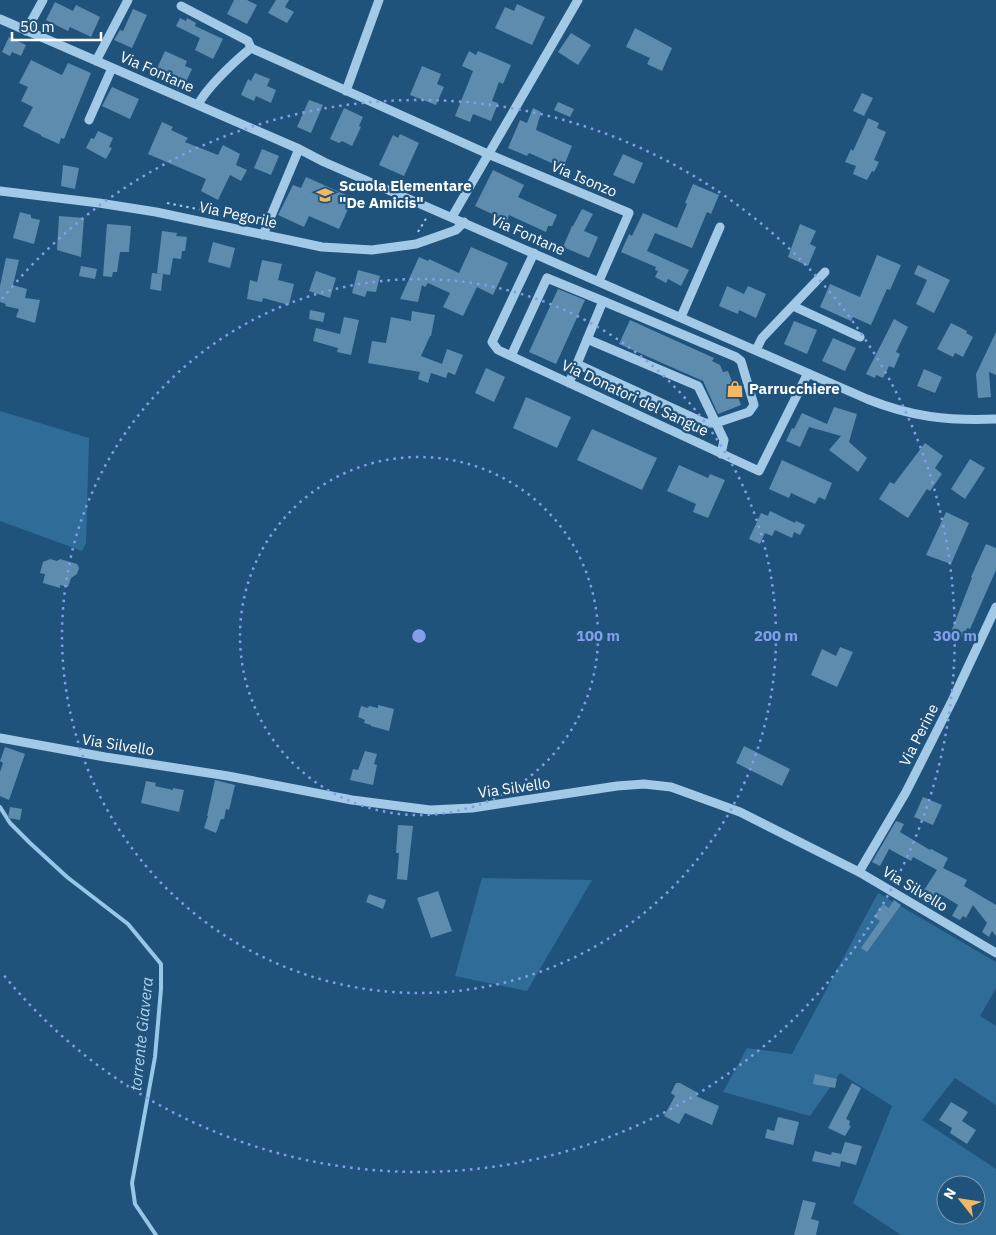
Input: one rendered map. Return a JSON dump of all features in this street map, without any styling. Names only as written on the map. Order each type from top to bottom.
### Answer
[{"type":"street","points":[[26,31],[43,0]]},
{"type":"street","name":"Via Fontane","points":[[96,61],[128,0]]},
{"type":"street","points":[[346,91],[379,0]]},
{"type":"street","points":[[452,217],[578,0]]},
{"type":"street","name":"Via Isonzo","points":[[181,6],[248,41],[251,48],[488,154],[629,213],[599,281]]},
{"type":"street","name":"Via Fontane","points":[[0,19],[867,399],[898,411],[939,419],[996,419]]},
{"type":"street","points":[[198,105],[206,93],[251,48]]},
{"type":"street","points":[[89,120],[112,68]]},
{"type":"street","points":[[263,235],[299,149]]},
{"type":"street","name":"Via Pegorile","points":[[0,192],[99,203],[156,212],[322,247],[372,250],[416,244],[456,230],[464,222]]},
{"type":"street","points":[[681,317],[720,227]]},
{"type":"street","name":"Via Donatori del Sangue","points":[[534,253],[492,342],[498,350],[759,471],[808,373]]},
{"type":"street","points":[[756,350],[762,338],[826,272]]},
{"type":"street","points":[[511,356],[547,278],[736,356],[740,361],[754,405],[749,412],[716,423],[705,423],[577,364]]},
{"type":"street","points":[[569,383],[604,301]]},
{"type":"street","points":[[793,306],[860,337]]},
{"type":"street","points":[[587,339],[698,386],[724,440],[721,454]]},
{"type":"street","name":"Via Perine","points":[[859,872],[906,792],[953,699],[996,607]]},
{"type":"street","name":"Via Silvello","points":[[0,738],[96,756],[228,776],[352,800],[430,810],[472,808],[617,786],[644,784],[670,787],[740,812],[859,872],[996,953]]},
{"type":"shaded area","points":[[0,411],[89,438],[86,543],[82,551],[0,521]]},
{"type":"shaded area","points":[[482,878],[592,880],[527,991],[455,976]]},
{"type":"shaded area","points":[[878,893],[996,962],[996,988],[980,1016],[996,1026],[996,1105],[955,1078],[922,1120],[996,1169],[996,1235],[901,1235],[853,1203],[892,1106],[840,1073],[810,1116],[723,1092],[747,1048],[792,1054]]},
{"type":"building","points":[[234,0],[247,0],[257,5],[247,24],[227,14]]},
{"type":"building","points":[[276,0],[289,0],[285,7],[294,12],[287,23],[268,13]]},
{"type":"building","points":[[55,2],[73,11],[76,5],[100,17],[91,37],[70,27],[68,31],[46,20]]},
{"type":"building","points":[[517,4],[545,17],[532,45],[495,28],[505,7],[514,11]]},
{"type":"building","points":[[133,9],[147,15],[132,48],[114,40],[120,30],[123,31]]},
{"type":"building","points":[[180,18],[186,21],[187,18],[196,23],[195,26],[223,39],[213,59],[195,50],[200,38],[176,26]]},
{"type":"building","points":[[635,28],[672,48],[662,71],[647,64],[650,58],[626,47]]},
{"type":"building","points":[[571,33],[591,45],[578,65],[558,52]]},
{"type":"building","points":[[9,37],[26,45],[21,56],[12,52],[10,56],[2,52]]},
{"type":"building","points":[[165,51],[187,61],[185,66],[192,69],[186,82],[184,81],[179,90],[168,84],[170,80],[155,73]]},
{"type":"building","points":[[469,51],[476,55],[478,51],[511,65],[503,84],[499,82],[492,101],[498,103],[491,121],[473,114],[470,122],[455,116],[473,71],[462,66]]},
{"type":"building","points":[[31,60],[62,75],[68,63],[91,73],[64,139],[61,138],[59,144],[23,126],[33,107],[21,101],[28,87],[19,83]]},
{"type":"building","points":[[422,66],[441,74],[437,84],[444,87],[436,105],[410,95]]},
{"type":"building","points":[[255,73],[270,79],[267,86],[276,90],[271,103],[256,96],[254,101],[241,95],[248,79],[251,81]]},
{"type":"building","points":[[112,87],[139,99],[130,119],[102,106]]},
{"type":"building","points":[[862,93],[873,98],[864,116],[853,111]]},
{"type":"building","points":[[309,100],[323,105],[311,133],[297,127]]},
{"type":"building","points":[[558,102],[574,109],[570,117],[554,110]]},
{"type":"building","points":[[344,108],[363,117],[359,126],[361,127],[352,146],[342,141],[339,143],[330,139]]},
{"type":"building","points":[[533,108],[541,112],[536,130],[572,146],[563,168],[529,153],[527,156],[508,148],[520,120],[527,123]]},
{"type":"building","points":[[868,118],[879,123],[877,128],[886,132],[874,160],[879,162],[867,180],[853,174],[856,166],[845,162],[851,149],[853,151]]},
{"type":"building","points":[[162,122],[173,127],[171,130],[188,138],[185,142],[218,155],[223,145],[240,154],[236,165],[247,170],[241,181],[230,175],[218,200],[201,191],[206,179],[148,154]]},
{"type":"building","points":[[98,131],[113,138],[109,147],[112,148],[106,159],[86,148],[91,138],[94,139]]},
{"type":"building","points":[[400,134],[419,143],[404,176],[379,165],[393,135],[398,138]]},
{"type":"building","points":[[262,149],[279,156],[271,175],[254,168]]},
{"type":"building","points":[[623,154],[643,163],[634,184],[613,175]]},
{"type":"building","points":[[63,165],[79,168],[75,189],[61,186]]},
{"type":"building","points":[[493,170],[524,185],[518,197],[557,215],[552,226],[548,226],[546,232],[509,215],[507,221],[475,206]]},
{"type":"building","points":[[306,177],[353,198],[339,229],[309,216],[304,227],[278,215],[293,185],[301,188]]},
{"type":"building","points":[[693,184],[719,195],[711,214],[707,212],[692,248],[655,233],[647,251],[689,270],[681,286],[668,279],[666,283],[655,277],[658,271],[655,270],[656,267],[621,252],[629,234],[632,236],[643,213],[677,228]]},
{"type":"building","points":[[582,209],[593,214],[584,231],[598,237],[589,258],[563,247]]},
{"type":"building","points":[[20,212],[40,220],[34,244],[13,238]]},
{"type":"building","points":[[59,216],[84,218],[81,257],[57,250]]},
{"type":"building","points":[[107,224],[131,226],[129,252],[120,252],[117,272],[113,272],[112,277],[103,276]]},
{"type":"building","points":[[800,224],[816,231],[810,244],[816,247],[808,266],[788,257]]},
{"type":"building","points":[[162,231],[177,233],[176,236],[187,237],[185,251],[182,251],[181,259],[173,258],[170,275],[157,273]]},
{"type":"building","points":[[213,242],[235,248],[230,268],[208,262]]},
{"type":"building","points":[[471,247],[508,263],[493,295],[477,287],[463,316],[443,307],[450,293],[428,283],[425,287],[422,285],[418,302],[400,299],[419,257],[428,261],[429,259],[459,273]]},
{"type":"building","points":[[877,255],[901,265],[890,290],[887,289],[871,325],[853,317],[851,321],[820,307],[830,284],[860,297]]},
{"type":"building","points":[[6,258],[19,260],[13,285],[27,289],[25,298],[40,300],[35,323],[16,317],[19,309],[5,306],[6,304],[0,302],[0,286]]},
{"type":"building","points":[[262,260],[282,264],[278,280],[294,284],[289,305],[263,298],[262,302],[247,299],[250,280],[257,282]]},
{"type":"building","points":[[918,265],[950,280],[934,313],[916,304],[927,280],[914,274]]},
{"type":"building","points":[[81,266],[97,269],[95,279],[79,276]]},
{"type":"building","points":[[358,270],[380,276],[376,292],[367,291],[365,297],[352,293]]},
{"type":"building","points":[[316,271],[336,278],[330,298],[309,291]]},
{"type":"building","points":[[152,273],[163,274],[161,291],[150,289]]},
{"type":"building","points":[[727,286],[744,294],[748,286],[766,294],[756,318],[739,310],[738,314],[719,306]]},
{"type":"building","points":[[558,289],[585,300],[556,364],[529,352]]},
{"type":"building","points":[[310,310],[325,313],[323,322],[309,319]]},
{"type":"building","points":[[412,311],[435,315],[431,336],[421,356],[442,364],[447,349],[463,355],[455,375],[448,372],[446,378],[431,373],[428,383],[418,379],[420,372],[368,363],[372,341],[386,343],[391,317],[411,321]]},
{"type":"building","points":[[344,317],[359,320],[351,355],[337,352],[338,348],[313,341],[316,328],[340,334]]},
{"type":"building","points":[[894,319],[908,327],[896,352],[900,354],[894,368],[889,366],[883,378],[876,375],[875,378],[866,374]]},
{"type":"building","points":[[630,320],[714,358],[712,361],[720,365],[723,372],[728,371],[741,405],[718,414],[703,381],[619,344]]},
{"type":"building","points":[[794,321],[817,330],[807,354],[784,344]]},
{"type":"building","points":[[951,323],[967,331],[966,333],[973,337],[963,357],[955,353],[953,357],[937,349]]},
{"type":"building","points":[[996,332],[996,375],[989,372],[991,397],[978,398],[976,374]]},
{"type":"building","points":[[833,338],[856,348],[845,371],[822,361]]},
{"type":"building","points":[[486,368],[505,377],[494,402],[475,393]]},
{"type":"building","points":[[924,369],[942,377],[935,393],[917,386]]},
{"type":"building","points":[[526,397],[571,417],[557,448],[513,428]]},
{"type":"building","points":[[834,407],[857,414],[849,442],[867,458],[858,472],[829,450],[841,436],[809,427],[800,447],[786,441],[802,413],[827,424]]},
{"type":"building","points":[[592,429],[657,458],[642,490],[577,460]]},
{"type":"building","points":[[925,443],[943,456],[935,468],[942,474],[930,491],[927,489],[908,518],[879,499],[890,482],[894,484]]},
{"type":"building","points":[[970,459],[985,468],[965,499],[951,489]]},
{"type":"building","points":[[782,460],[832,483],[825,500],[819,497],[815,504],[791,493],[789,498],[769,489]]},
{"type":"building","points":[[679,465],[708,478],[710,474],[725,480],[708,518],[693,512],[696,504],[667,491]]},
{"type":"building","points":[[770,511],[795,523],[796,521],[805,525],[800,535],[794,532],[792,538],[775,530],[772,536],[765,533],[760,544],[749,539],[761,513],[768,516]]},
{"type":"building","points":[[946,512],[969,523],[951,564],[926,555]]},
{"type":"building","points":[[986,544],[996,548],[996,570],[970,629],[967,628],[963,637],[951,632],[971,577]]},
{"type":"building","points":[[50,559],[57,561],[60,559],[77,564],[79,568],[77,574],[71,578],[68,587],[60,585],[60,588],[43,583],[45,574],[40,573],[43,562]]},
{"type":"building","points":[[840,647],[853,652],[837,687],[811,675],[822,649],[836,656]]},
{"type":"building","points":[[378,705],[394,709],[389,731],[364,723],[365,720],[358,717],[361,706],[378,708]]},
{"type":"building","points":[[744,746],[790,769],[782,786],[736,763]]},
{"type":"building","points":[[5,747],[25,754],[9,800],[0,796],[0,772],[3,763],[0,761]]},
{"type":"building","points":[[365,751],[377,754],[374,764],[377,765],[373,785],[350,780],[353,769],[358,770]]},
{"type":"building","points":[[215,780],[235,785],[229,810],[226,809],[224,819],[221,819],[216,833],[204,828]]},
{"type":"building","points":[[146,781],[156,783],[155,786],[173,790],[173,788],[184,790],[179,812],[141,803]]},
{"type":"building","points":[[923,797],[942,805],[933,825],[914,817]]},
{"type":"building","points":[[10,807],[22,809],[20,820],[8,818]]},
{"type":"building","points":[[896,821],[904,824],[900,832],[930,850],[948,858],[943,868],[967,880],[964,886],[996,905],[996,936],[992,931],[989,937],[982,932],[987,923],[973,905],[966,918],[963,916],[960,920],[952,916],[958,905],[942,895],[934,908],[919,898],[937,870],[913,857],[911,861],[889,849],[880,866],[872,862]]},
{"type":"building","points":[[398,825],[413,826],[407,880],[397,879],[399,853],[396,853]]},
{"type":"building","points":[[438,891],[452,931],[431,938],[417,898]]},
{"type":"building","points":[[369,894],[386,900],[383,909],[366,902]]},
{"type":"building","points":[[894,900],[901,905],[867,952],[861,948],[880,921],[874,917],[883,904],[889,908]]},
{"type":"building","points":[[815,1074],[837,1079],[835,1088],[813,1084]]},
{"type":"building","points":[[676,1083],[680,1083],[698,1093],[696,1096],[719,1106],[712,1125],[685,1113],[679,1124],[664,1116],[675,1096],[671,1093]]},
{"type":"building","points":[[852,1083],[861,1088],[846,1119],[850,1121],[849,1125],[851,1126],[845,1136],[828,1128]]},
{"type":"building","points":[[951,1102],[968,1112],[962,1121],[976,1130],[967,1144],[950,1133],[952,1128],[939,1120]]},
{"type":"building","points":[[778,1117],[799,1122],[793,1145],[765,1138],[767,1129],[774,1131]]},
{"type":"building","points":[[845,1142],[862,1146],[856,1165],[841,1161],[840,1167],[812,1161],[815,1151],[831,1155],[832,1152],[841,1154]]},
{"type":"building","points":[[803,1200],[816,1203],[811,1219],[819,1221],[816,1235],[794,1235]]},
{"type":"waterway","name":"torrente Giavera","points":[[0,807],[10,823],[67,877],[128,924],[161,964],[161,989],[155,1057],[132,1183],[135,1204],[156,1235]]},
{"type":"place","name":"Scuola Elementare \"De Amicis\"","points":[[325,195]]},
{"type":"place","name":"Parrucchiere","points":[[735,389]]}]
